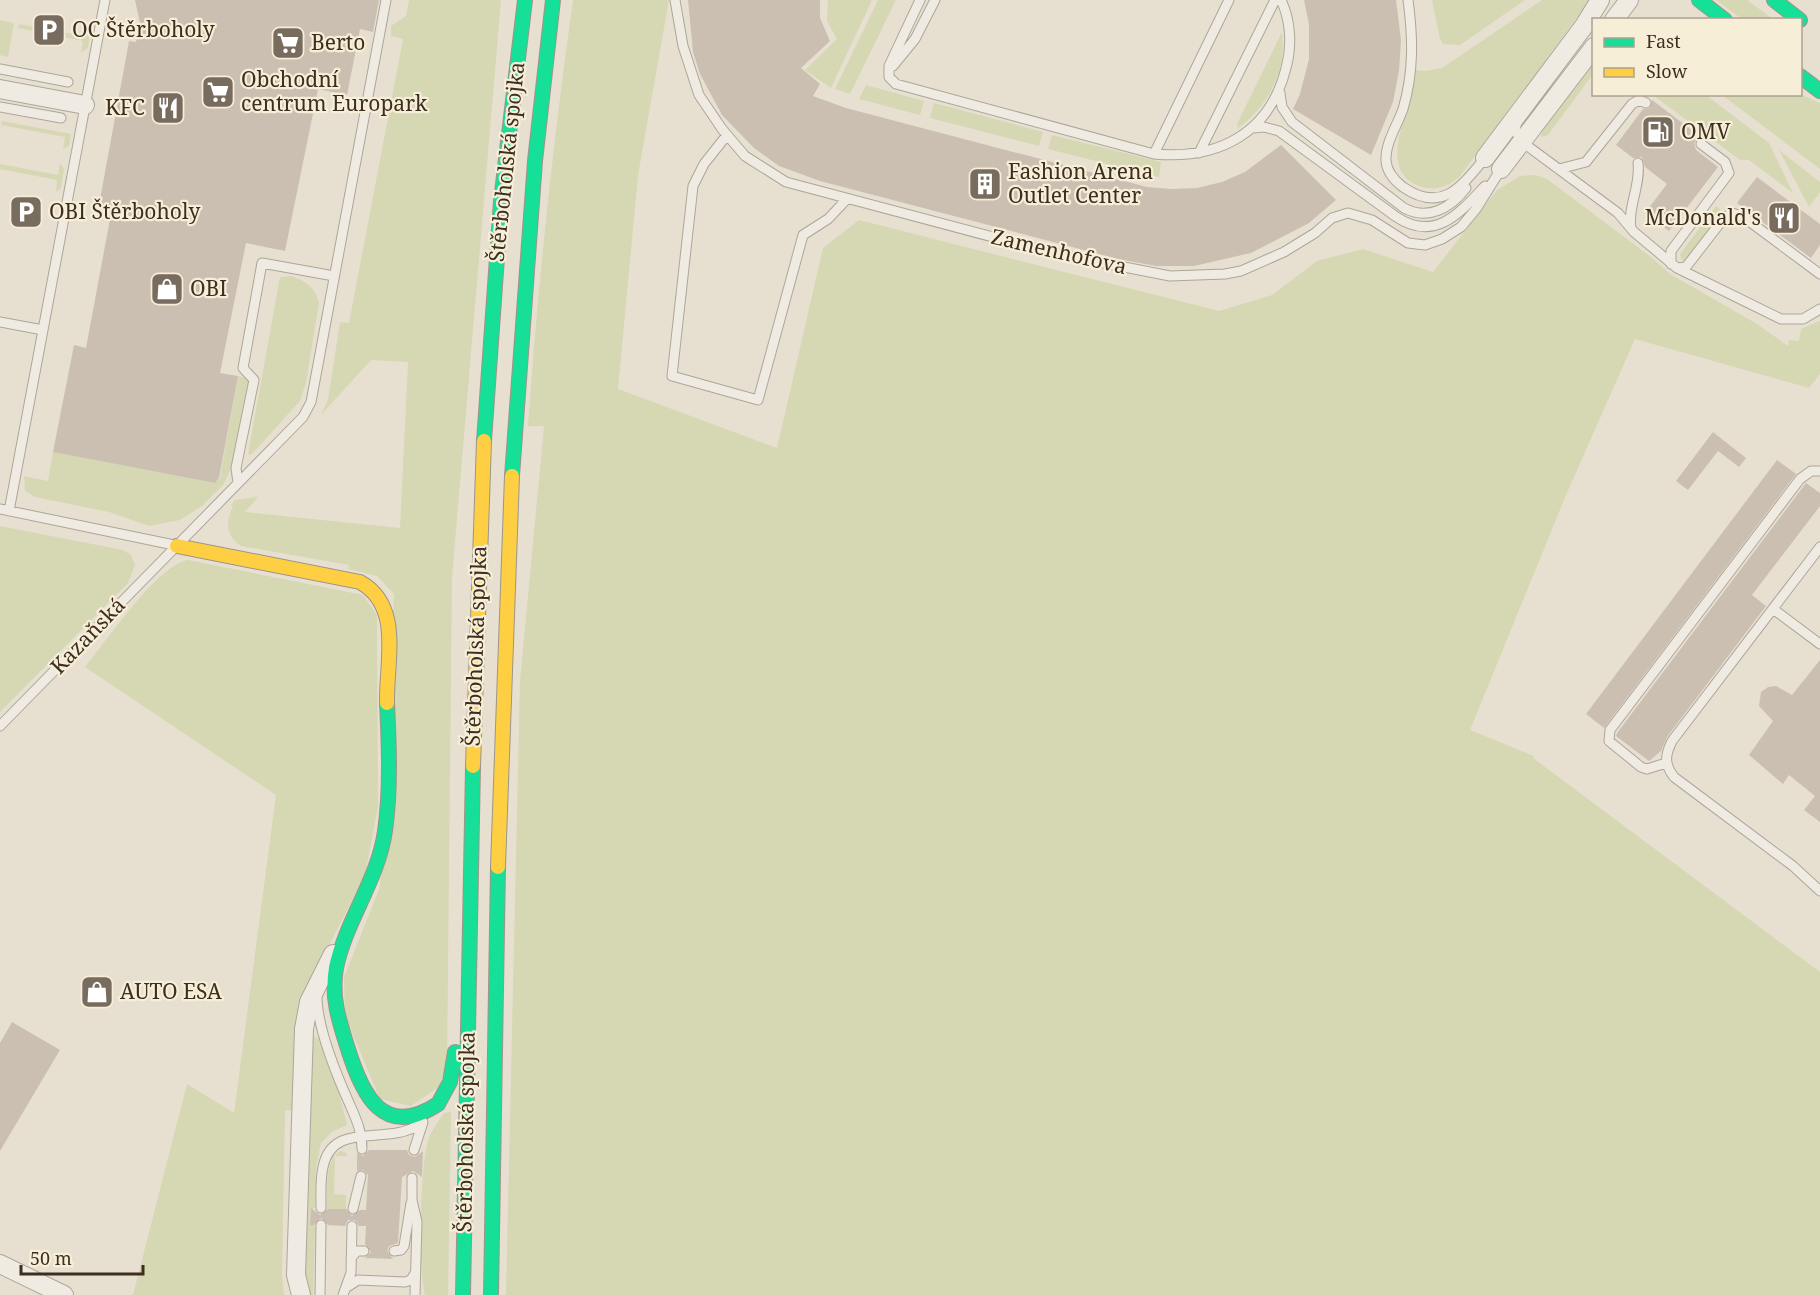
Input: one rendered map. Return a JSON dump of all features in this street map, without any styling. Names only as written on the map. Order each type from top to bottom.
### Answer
[{"type":"main road","name":"Štěrboholská spojka","points":[[463,1295],[478,565],[485,404],[502,195],[525,0]]},
{"type":"main road","name":"Štěrboholská spojka","points":[[491,1295],[502,688],[512,435],[524,265],[543,79],[554,0]]},
{"type":"main road","points":[[543,79],[561,0]]},
{"type":"main road","points":[[1700,0],[1722,18]]},
{"type":"main road","points":[[1774,0],[1797,18]]},
{"type":"main road","points":[[1802,21],[1814,30]]},
{"type":"main road","points":[[1802,78],[1820,91]]},
{"type":"main road","points":[[177,546],[360,582],[375,591],[384,603],[387,632],[385,820],[375,871],[348,933],[336,974],[334,998],[339,1021],[363,1091],[381,1110],[403,1118],[422,1115],[438,1104],[445,1093],[453,1070],[471,865]]},
{"type":"street","points":[[1485,158],[1584,26],[1600,0]]},
{"type":"street","points":[[1616,18],[1629,0]]},
{"type":"street","name":"Zamenhofova","points":[[1501,169],[1592,48]]},
{"type":"street","points":[[0,89],[85,105]]},
{"type":"street","points":[[301,1295],[296,1275],[304,1029],[309,1002],[322,974],[348,933]]},
{"type":"street","points":[[0,1264],[57,1294]]},
{"type":"lane","points":[[105,0],[43,330],[5,510],[177,546]]},
{"type":"lane","name":"Kazaňská","points":[[0,726],[303,417],[311,402],[386,0]]},
{"type":"lane","name":"Zamenhofova","points":[[675,0],[683,46],[699,95],[745,156],[786,182],[847,200],[1088,260],[1170,276],[1225,274],[1241,271],[1284,252],[1315,233],[1332,218],[1348,213],[1372,220],[1408,243],[1417,245],[1433,243],[1452,234],[1469,219],[1501,169]]},
{"type":"lane","points":[[920,0],[889,66],[888,72],[893,82],[901,87],[1154,154],[1199,153],[1219,148],[1253,128],[1265,117],[1280,91],[1290,49],[1288,21],[1281,0]]},
{"type":"lane","points":[[893,82],[892,67],[918,35],[935,0]]},
{"type":"lane","points":[[1154,154],[1229,0]]},
{"type":"lane","points":[[1199,153],[1275,0]]},
{"type":"lane","points":[[1408,0],[1414,42],[1408,89],[1388,150],[1388,169],[1401,186],[1423,198],[1433,199],[1454,193],[1485,158]]},
{"type":"lane","points":[[0,69],[68,82]]},
{"type":"lane","points":[[1280,91],[1282,107],[1292,122],[1410,212],[1428,214],[1450,205],[1462,194],[1485,158]]},
{"type":"lane","points":[[1559,169],[1586,162],[1632,104],[1639,100],[1646,103]]},
{"type":"lane","points":[[0,107],[60,118]]},
{"type":"lane","points":[[1519,113],[1515,130],[1522,142],[1622,217],[1634,232],[1674,266],[1781,320],[1803,319],[1820,309]]},
{"type":"lane","points":[[1616,123],[1625,119],[1632,121]]},
{"type":"lane","name":"Zamenhofova","points":[[1253,128],[1264,127],[1279,131],[1401,220],[1421,228],[1440,225],[1460,212],[1501,169]]},
{"type":"lane","points":[[727,135],[704,164],[693,186],[672,376],[758,400],[802,235],[828,219],[847,200]]},
{"type":"lane","points":[[1674,266],[1671,251],[1729,173],[1725,162],[1701,144]]},
{"type":"lane","points":[[1634,232],[1630,223],[1640,182],[1638,163]]},
{"type":"lane","points":[[1674,266],[1686,267],[1724,218],[1732,213],[1742,216],[1820,274]]},
{"type":"lane","points":[[238,483],[236,468],[254,380],[243,368],[262,263],[334,276]]},
{"type":"lane","points":[[0,322],[43,330]]},
{"type":"lane","points":[[1666,763],[1647,769],[1641,767],[1609,741],[1610,730],[1800,479],[1811,471],[1820,471]]},
{"type":"lane","points":[[1820,547],[1672,741],[1666,756],[1666,763],[1674,777],[1793,866],[1820,891]]},
{"type":"lane","points":[[1773,609],[1820,644]]},
{"type":"lane","points":[[322,974],[317,997],[322,1025],[350,1105],[360,1126],[362,1149]]},
{"type":"lane","points":[[414,1150],[424,1121],[438,1104]]},
{"type":"lane","points":[[321,1208],[322,1169],[328,1152],[340,1140],[395,1135],[424,1121]]},
{"type":"lane","points":[[353,1209],[361,1176]]},
{"type":"lane","points":[[412,1178],[412,1200],[417,1222],[415,1295]]},
{"type":"lane","points":[[394,1251],[401,1250],[404,1246],[406,1220],[412,1200]]},
{"type":"lane","points":[[320,1295],[321,1225]]},
{"type":"lane","points":[[345,1291],[351,1258],[352,1226]]},
{"type":"lane","points":[[351,1258],[357,1251],[364,1251]]},
{"type":"lane","points":[[345,1291],[358,1280],[405,1282],[411,1280],[415,1273]]},
{"type":"green space","points":[[409,0],[501,0],[452,577],[447,1065],[439,1087],[411,1106],[380,1099],[345,1016],[344,977],[380,887],[394,594],[377,576],[348,569],[349,565],[241,546],[232,538],[228,528],[233,507],[231,505],[235,500],[258,497],[245,512],[400,528],[408,362],[371,360],[321,415],[328,400],[340,322],[349,323],[403,39],[391,36],[391,26],[406,16]]},
{"type":"green space","points":[[573,0],[669,0],[638,175],[618,389],[777,448],[823,248],[859,220],[1219,311],[1272,295],[1317,261],[1363,249],[1433,272],[1497,190],[1520,176],[1535,175],[1547,179],[1651,257],[1670,274],[1757,324],[1788,346],[1789,340],[1799,341],[1801,329],[1820,321],[1820,374],[1809,388],[1635,339],[1566,495],[1470,730],[1534,756],[1533,758],[1820,972],[1820,1295],[506,1295],[520,681],[544,426],[528,426],[547,213]]},
{"type":"green space","points":[[828,0],[872,0],[831,88],[805,70],[837,39],[827,21]]},
{"type":"green space","points":[[878,0],[896,0],[850,94],[835,89]]},
{"type":"green space","points":[[1432,0],[1525,0],[1460,45],[1443,44]]},
{"type":"green space","points":[[1542,0],[1590,0],[1460,176],[1438,188],[1422,187],[1407,179],[1400,168],[1397,153],[1416,70],[1442,68]]},
{"type":"green space","points":[[1716,0],[1747,0],[1772,18],[1741,18]]},
{"type":"green space","points":[[0,20],[14,23],[8,57],[0,55]]},
{"type":"green space","points":[[19,24],[84,36],[86,24],[91,28],[88,48],[81,52],[83,41],[18,28]]},
{"type":"green space","points":[[1282,32],[1282,60],[1273,86],[1259,109],[1238,128],[1237,124]]},
{"type":"green space","points":[[1592,64],[1592,75],[1548,135],[1541,137],[1542,131]]},
{"type":"green space","points":[[866,85],[924,101],[920,115],[859,99]]},
{"type":"green space","points":[[1802,95],[1820,103],[1820,169],[1723,96]]},
{"type":"green space","points":[[1654,96],[1707,96],[1769,143],[1793,193],[1749,160],[1740,160]]},
{"type":"green space","points":[[934,103],[1043,132],[1039,146],[930,118]]},
{"type":"green space","points":[[2,121],[71,134],[69,146],[63,149],[65,137],[1,125]]},
{"type":"green space","points":[[1052,135],[1161,162],[1159,177],[1048,149]]},
{"type":"green space","points":[[1779,150],[1820,182],[1820,192],[1809,207]]},
{"type":"green space","points":[[60,163],[64,169],[61,188],[56,192],[57,180],[0,169],[0,164],[58,175]]},
{"type":"green space","points":[[1716,206],[1723,212],[1686,260],[1682,261],[1680,254]]},
{"type":"green space","points":[[291,276],[309,285],[319,303],[306,383],[300,401],[251,455],[248,454],[280,277]]},
{"type":"green space","points":[[238,376],[249,379],[233,465],[223,485],[202,506],[180,520],[149,526],[109,512],[35,497],[25,491],[24,476],[48,481],[53,452],[215,483],[220,478]]},
{"type":"green space","points":[[0,526],[123,550],[131,555],[135,565],[128,583],[0,712]]},
{"type":"green space","points":[[188,560],[363,595],[377,615],[378,807],[365,875],[311,981],[294,1110],[285,1110],[282,1276],[284,1295],[133,1295],[187,1084],[234,1113],[276,795],[85,667],[148,589],[162,575]]},
{"type":"green space","points":[[312,1036],[320,1039],[339,1093],[347,1125],[332,1132],[321,1143],[316,1168],[315,1208],[311,1209],[310,1224],[315,1225],[313,1295],[310,1295],[304,1278]]},
{"type":"green space","points":[[451,1112],[448,1295],[425,1295],[421,1242],[425,1154],[435,1127],[444,1113]]},
{"type":"green space","points":[[340,1151],[345,1152],[348,1156],[335,1156]]},
{"type":"green space","points":[[335,1156],[334,1194],[346,1195],[346,1209],[327,1209],[329,1169]]},
{"type":"building","points":[[135,0],[379,0],[373,32],[360,29],[347,95],[318,89],[285,251],[246,243],[220,373],[238,376],[219,478],[215,483],[53,452],[74,345],[86,348],[110,219],[97,216],[129,41],[136,42],[140,23]]},
{"type":"building","name":"Fashion Arena Outlet Center","points":[[688,0],[820,0],[820,18],[830,41],[801,68],[820,84],[813,96],[846,108],[1147,187],[1197,188],[1222,182],[1245,172],[1281,145],[1336,200],[1309,223],[1251,253],[1194,266],[1156,266],[1118,259],[820,181],[779,166],[754,148],[722,115],[700,74],[693,52]]},
{"type":"building","points":[[1304,0],[1396,0],[1401,40],[1399,71],[1393,102],[1371,155],[1293,109],[1300,94],[1309,59],[1309,24]]},
{"type":"building","points":[[1652,100],[1701,137],[1694,143],[1696,150],[1718,167],[1669,231],[1645,213],[1667,184],[1645,167],[1642,157],[1633,158],[1616,145],[1643,109],[1650,108]]},
{"type":"building","name":"McDonald's","points":[[1757,177],[1820,224],[1820,245],[1811,258],[1737,203]]},
{"type":"building","points":[[1713,432],[1746,458],[1739,467],[1718,451],[1688,490],[1676,481]]},
{"type":"building","points":[[1777,460],[1796,474],[1604,728],[1586,714]]},
{"type":"building","points":[[1806,483],[1820,493],[1820,506],[1752,595],[1766,606],[1667,737],[1661,751],[1649,761],[1616,736],[1617,733]]},
{"type":"building","points":[[1820,660],[1820,822],[1804,810],[1815,796],[1789,775],[1783,784],[1749,755],[1773,721],[1759,706],[1761,692],[1768,687],[1776,686],[1792,695]]},
{"type":"building","points":[[12,1022],[60,1050],[0,1151],[0,1043]]},
{"type":"building","points":[[369,1150],[407,1150],[409,1155],[415,1157],[423,1151],[422,1177],[413,1171],[402,1177],[398,1243],[389,1246],[387,1251],[393,1259],[365,1258],[371,1252],[365,1244],[366,1226],[359,1226],[355,1220],[348,1220],[345,1226],[328,1225],[321,1218],[314,1225],[310,1225],[311,1208],[320,1215],[328,1209],[346,1209],[352,1216],[360,1210],[366,1210],[368,1175],[363,1170],[357,1171],[357,1153],[363,1156]]},
{"type":"traffic: fast","points":[[484,441],[501,201],[525,0]]},
{"type":"traffic: fast","points":[[512,476],[535,161],[553,0]]},
{"type":"traffic: fast","points":[[1699,0],[1722,18]]},
{"type":"traffic: fast","points":[[1774,0],[1797,18]]},
{"type":"traffic: fast","points":[[1802,78],[1820,91]]},
{"type":"traffic: fast","points":[[387,703],[389,783],[385,831],[376,866],[341,950],[336,968],[335,999],[342,1029],[360,1082],[378,1107],[389,1114],[403,1117],[419,1114],[438,1104]]},
{"type":"traffic: fast","points":[[463,1295],[473,766]]},
{"type":"traffic: fast","points":[[491,1295],[498,867]]},
{"type":"traffic: fast","points":[[438,1104],[450,1082],[455,1052]]},
{"type":"traffic: slow","points":[[473,766],[484,441]]},
{"type":"traffic: slow","points":[[498,867],[512,476]]},
{"type":"traffic: slow","points":[[177,546],[360,582],[373,592],[382,605],[387,620],[389,636],[387,703]]},
{"type":"place","name":"OC Štěrboholy","points":[[49,30]]},
{"type":"place","name":"Berto","points":[[288,43]]},
{"type":"place","name":"Obchodní centrum Europark","points":[[218,92]]},
{"type":"place","name":"KFC","points":[[168,108]]},
{"type":"place","name":"OMV","points":[[1658,132]]},
{"type":"place","name":"Fashion Arena Outlet Center","points":[[985,184]]},
{"type":"place","name":"OBI Štěrboholy","points":[[26,212]]},
{"type":"place","name":"McDonald's","points":[[1784,218]]},
{"type":"place","name":"OBI","points":[[167,289]]},
{"type":"place","name":"AUTO ESA","points":[[97,992]]}]
